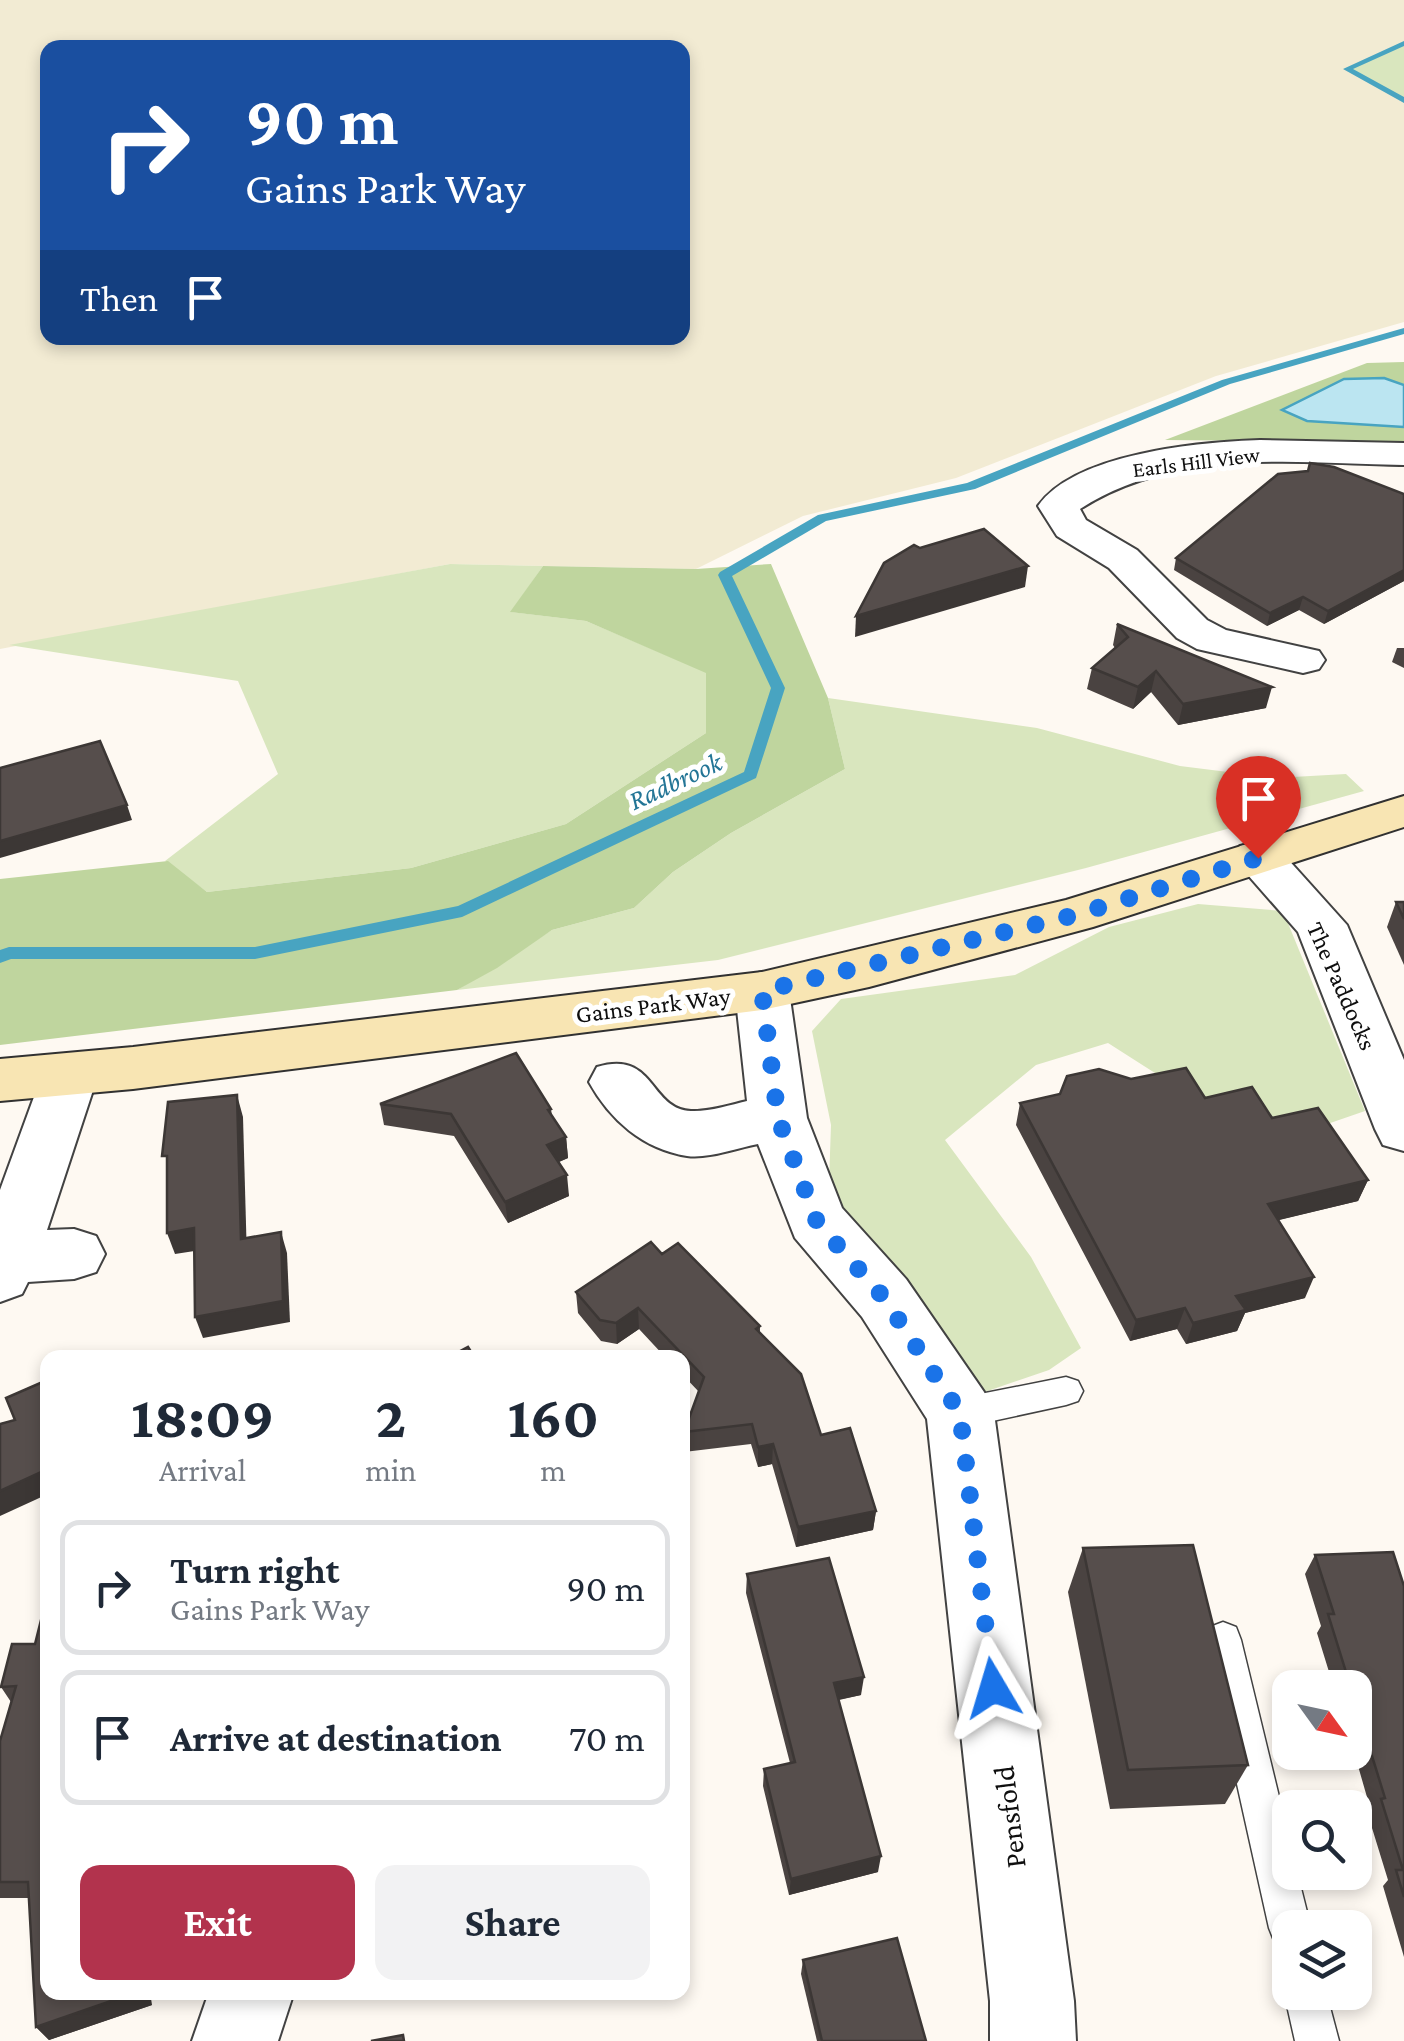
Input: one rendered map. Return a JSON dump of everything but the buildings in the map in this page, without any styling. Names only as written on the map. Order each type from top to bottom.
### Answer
[{"type":"street","name":"Earls Hill View","points":[[1303,660],[1212,640],[1192,629],[1124,559],[1071,528],[1058,506],[1118,472],[1159,462],[1281,453],[1404,454]]},
{"type":"street","name":"Gains Park Way","points":[[0,1080],[70,1075],[762,991],[1075,915],[1404,810]]},
{"type":"street","name":"The Paddocks","points":[[1258,858],[1321,925],[1404,1129]]},
{"type":"street","name":"Pensfold","points":[[762,991],[778,1118],[817,1222],[884,1298],[960,1413],[1033,2041]]},
{"type":"street","points":[[70,1075],[4,1267],[74,1254]]},
{"type":"street","points":[[618,1082],[655,1122],[690,1134],[778,1118]]},
{"type":"street","points":[[235,2041],[249,2000]]},
{"type":"lane","points":[[960,1413],[1066,1391]]},
{"type":"lane","points":[[1223,1640],[1286,1910]]},
{"type":"lane","points":[[1309,2010],[1316,2041]]},
{"type":"shaded area","points":[[0,0],[1404,0],[1404,43],[1348,69],[1404,102],[1404,322],[1216,376],[956,478],[803,516],[696,569],[450,564],[0,649]]},
{"type":"green space","points":[[1404,43],[1404,102],[1347,69]]},
{"type":"green space","points":[[1404,362],[1404,442],[1165,440],[1367,363]]},
{"type":"green space","points":[[450,564],[543,566],[511,612],[586,621],[706,672],[706,733],[566,824],[411,868],[207,892],[165,861],[278,774],[238,681],[9,645]]},
{"type":"green space","points":[[771,564],[828,698],[845,769],[731,833],[673,872],[634,908],[552,930],[457,990],[0,1045],[0,879],[168,861],[207,892],[411,868],[566,824],[706,733],[706,673],[586,621],[510,612],[543,566],[696,569]]},
{"type":"green space","points":[[828,698],[1037,728],[1180,766],[1275,778],[1346,774],[1364,791],[1086,868],[718,960],[457,990],[552,930],[634,908],[673,872],[731,833],[845,769]]},
{"type":"green space","points":[[1198,904],[1283,911],[1365,1111],[1310,1130],[1198,1119],[1180,1089],[1108,1043],[1036,1065],[945,1140],[1031,1257],[1081,1348],[1049,1370],[976,1395],[828,1210],[831,1125],[812,1031],[841,999],[1015,975],[1109,927]]},
{"type":"water","points":[[1384,378],[1404,385],[1404,427],[1307,421],[1282,410],[1344,379]]},
{"type":"waterway","name":"Radbrook","points":[[1404,43],[1347,69],[1404,100]]},
{"type":"waterway","name":"Radbrook","points":[[0,957],[9,953],[255,953],[462,911],[751,775],[778,688],[725,575],[822,518],[971,486],[1226,382],[1404,331]]},
{"type":"route","points":[[993,1688],[960,1413],[884,1298],[817,1222],[778,1118],[762,991],[870,968],[1075,915],[1258,858]]}]
